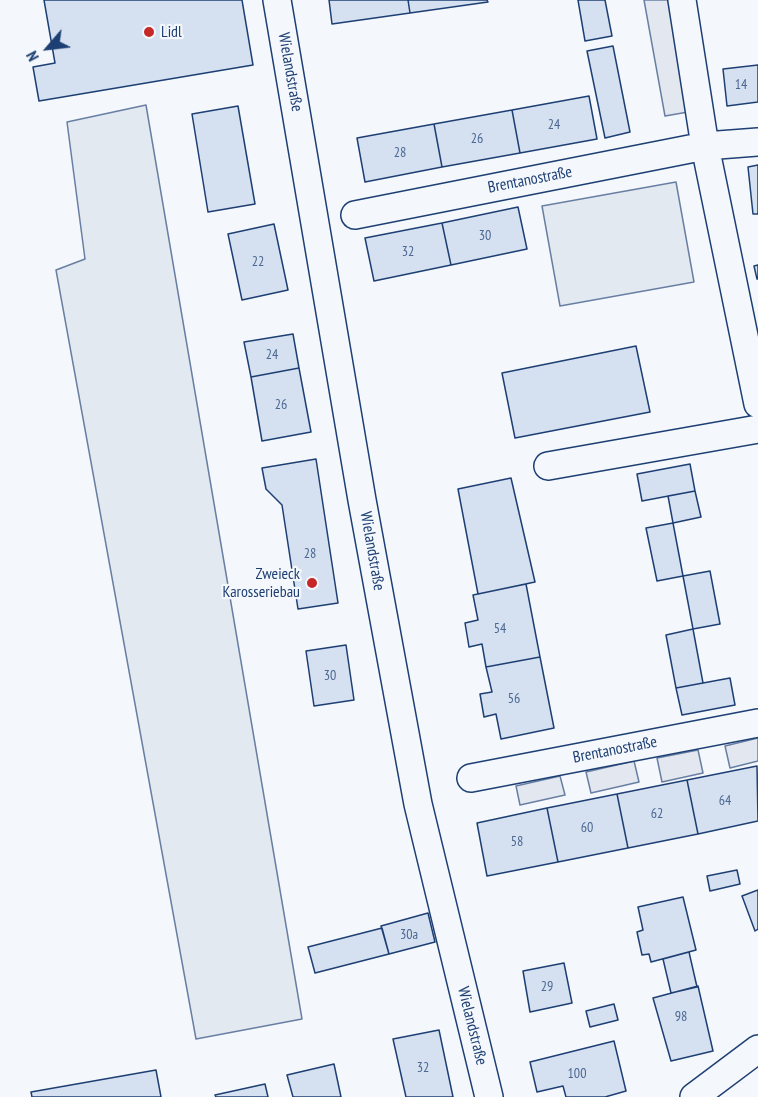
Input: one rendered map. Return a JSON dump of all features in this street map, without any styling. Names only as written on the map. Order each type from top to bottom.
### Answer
[{"type":"street","name":"Wielandstraße","points":[[277,0],[362,500],[418,804],[489,1097]]},
{"type":"street","points":[[682,0],[705,146],[758,404]]},
{"type":"street","name":"Brentanostraße","points":[[355,214],[705,146],[758,142]]},
{"type":"street","points":[[548,466],[758,429]]},
{"type":"street","name":"Brentanostraße","points":[[471,778],[758,723]]},
{"type":"street","points":[[694,1097],[758,1049]]},
{"type":"shaded area","points":[[644,0],[668,0],[688,112],[665,116]]},
{"type":"shaded area","points":[[146,105],[302,1019],[196,1039],[56,270],[85,259],[67,122]]},
{"type":"shaded area","points":[[676,182],[694,282],[560,306],[542,206]]},
{"type":"shaded area","points":[[758,738],[758,761],[730,768],[725,746]]},
{"type":"shaded area","points":[[698,750],[703,773],[662,782],[657,758]]},
{"type":"shaded area","points":[[634,761],[639,782],[591,793],[586,772]]},
{"type":"shaded area","points":[[560,776],[565,795],[520,805],[516,786]]},
{"type":"building","name":"Lidl","points":[[44,0],[242,0],[253,65],[39,101],[33,67],[55,63]]},
{"type":"building","points":[[329,0],[408,0],[410,13],[332,24]]},
{"type":"building","points":[[408,0],[487,0],[488,2],[410,13]]},
{"type":"building","points":[[578,0],[605,0],[612,36],[585,41]]},
{"type":"building","points":[[613,46],[630,132],[605,138],[587,51]]},
{"type":"building","points":[[758,65],[758,102],[727,106],[723,69]]},
{"type":"building","points":[[589,96],[597,139],[520,153],[512,110]]},
{"type":"building","points":[[238,106],[255,204],[208,212],[192,114]]},
{"type":"building","points":[[512,110],[520,153],[442,167],[434,124]]},
{"type":"building","points":[[434,124],[442,167],[365,182],[357,138]]},
{"type":"building","points":[[758,165],[758,214],[753,214],[748,167]]},
{"type":"building","points":[[518,207],[527,249],[451,265],[442,223]]},
{"type":"building","points":[[442,223],[451,265],[374,281],[365,238]]},
{"type":"building","points":[[274,224],[288,290],[242,300],[228,234]]},
{"type":"building","points":[[758,265],[758,279],[757,279],[754,266]]},
{"type":"building","points":[[293,334],[299,368],[251,377],[244,342]]},
{"type":"building","points":[[636,346],[650,412],[515,438],[502,373]]},
{"type":"building","points":[[299,368],[311,432],[262,441],[251,377]]},
{"type":"building","points":[[316,459],[338,603],[298,609],[282,505],[266,489],[262,468]]},
{"type":"building","points":[[690,464],[695,491],[642,501],[637,474]]},
{"type":"building","points":[[511,478],[535,582],[478,594],[458,489]]},
{"type":"building","points":[[695,491],[701,517],[673,523],[668,496]]},
{"type":"building","points":[[673,523],[683,576],[657,581],[646,528]]},
{"type":"building","points":[[710,571],[720,624],[693,629],[683,576]]},
{"type":"building","points":[[526,584],[540,657],[486,667],[482,644],[469,647],[465,623],[478,620],[473,595]]},
{"type":"building","points":[[693,629],[703,683],[676,688],[666,635]]},
{"type":"building","points":[[346,645],[354,700],[314,706],[306,651]]},
{"type":"building","points":[[540,657],[554,728],[501,739],[496,714],[484,717],[480,694],[492,692],[486,667]]},
{"type":"building","points":[[730,678],[735,705],[682,715],[676,688]]},
{"type":"building","points":[[757,766],[758,821],[698,834],[687,780]]},
{"type":"building","points":[[687,780],[698,834],[628,848],[617,794]]},
{"type":"building","points":[[617,794],[628,848],[558,862],[547,808]]},
{"type":"building","points":[[547,808],[558,862],[487,876],[477,823]]},
{"type":"building","points":[[737,870],[740,884],[710,891],[707,876]]},
{"type":"building","points":[[758,890],[758,929],[755,931],[742,896]]},
{"type":"building","points":[[683,897],[696,950],[651,962],[649,954],[642,955],[637,932],[643,930],[638,907]]},
{"type":"building","points":[[428,913],[435,942],[389,954],[381,926]]},
{"type":"building","points":[[382,928],[389,954],[315,973],[308,947]]},
{"type":"building","points":[[689,952],[697,987],[671,993],[663,959]]},
{"type":"building","points":[[564,963],[572,1003],[530,1012],[523,971]]},
{"type":"building","points":[[698,986],[713,1051],[671,1061],[653,998]]},
{"type":"building","points":[[614,1004],[618,1020],[590,1027],[586,1011]]},
{"type":"building","points":[[439,1030],[453,1097],[406,1097],[393,1039]]},
{"type":"building","points":[[614,1041],[626,1091],[605,1097],[566,1097],[563,1086],[537,1092],[530,1062]]},
{"type":"building","points":[[334,1064],[341,1097],[293,1097],[287,1075]]},
{"type":"building","points":[[156,1070],[161,1097],[32,1097],[31,1092]]},
{"type":"building","points":[[265,1084],[268,1097],[216,1097],[215,1095]]},
{"type":"place","name":"Lidl","points":[[149,32]]},
{"type":"place","name":"Zweieck Karosseriebau","points":[[312,583]]}]
